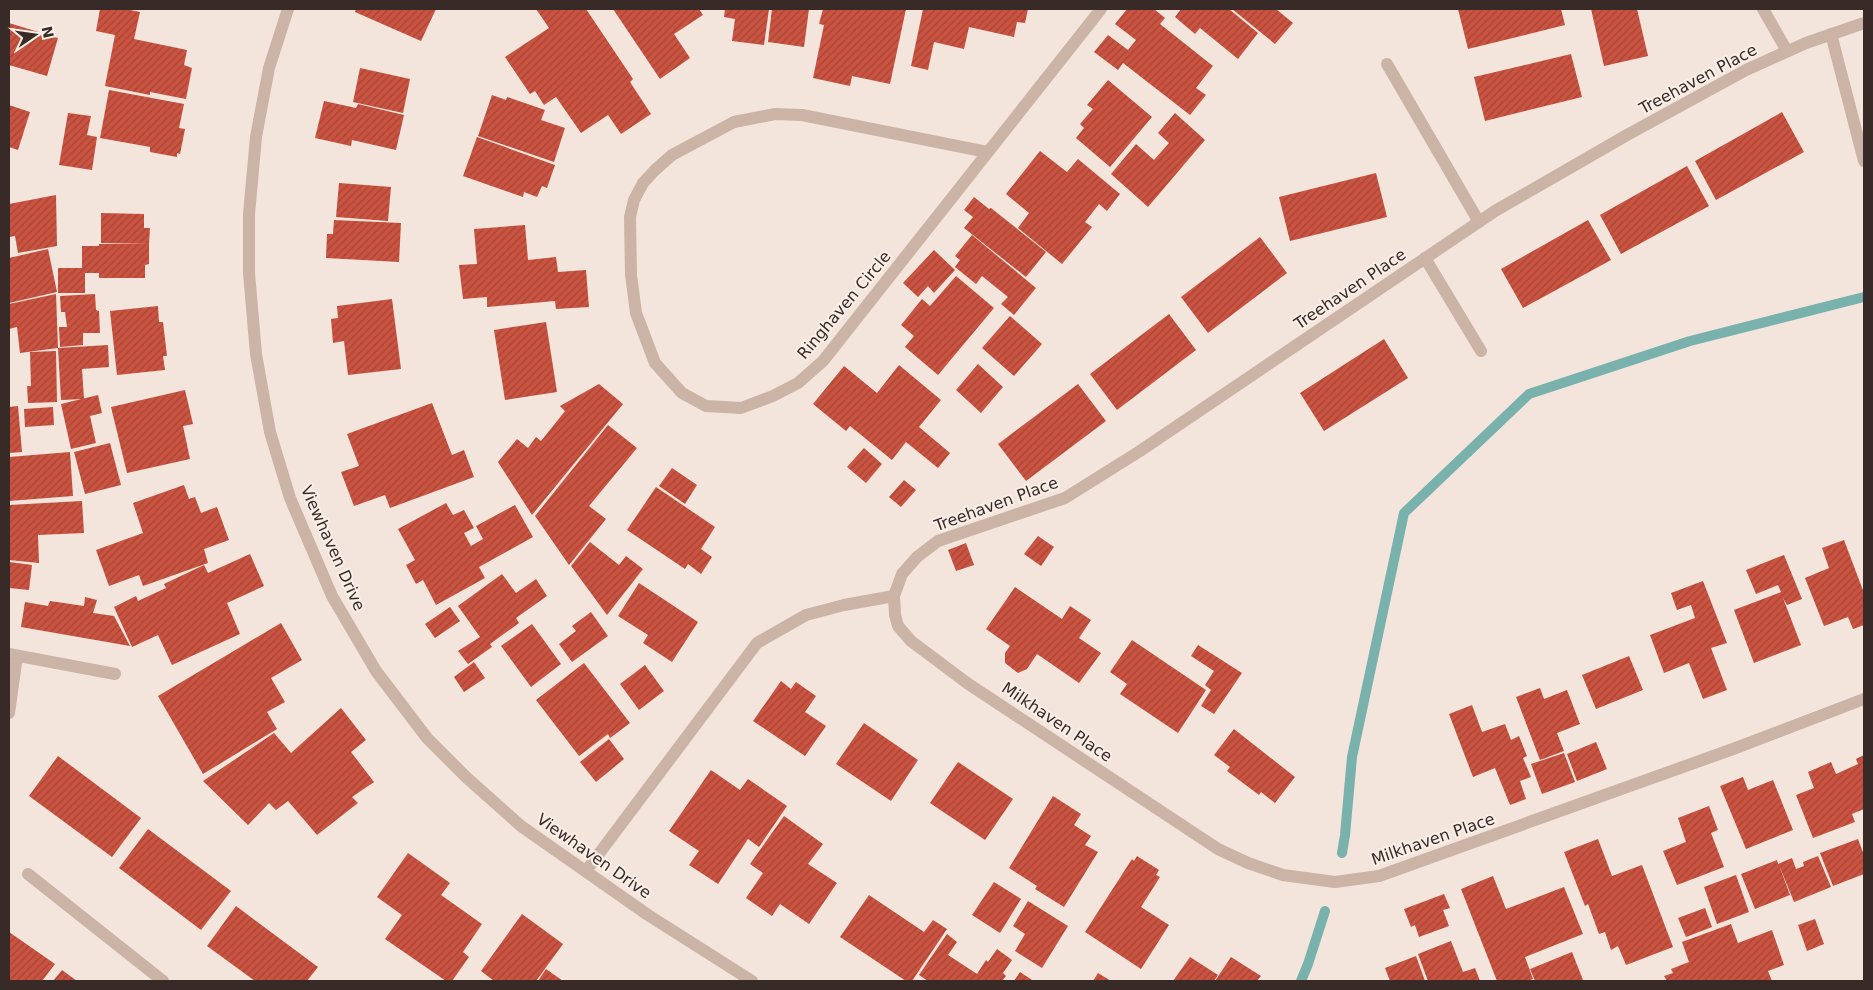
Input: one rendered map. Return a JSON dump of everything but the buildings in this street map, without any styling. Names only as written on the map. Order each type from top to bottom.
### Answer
[{"type":"street","name":"Viewhaven Drive","points":[[288,9],[269,68],[256,137],[249,214],[249,273],[256,354],[270,432],[290,498],[337,604],[376,671],[427,738],[466,777],[522,826],[648,914],[752,981]]},
{"type":"street","name":"Ringhaven Circle","points":[[987,152],[802,115],[775,114],[734,122],[672,155],[643,183],[634,200],[630,217],[631,275],[636,313],[655,363],[682,393],[706,406],[741,408],[773,396],[798,383],[823,361],[1101,9]]},
{"type":"street","points":[[1763,9],[1787,51]]},
{"type":"street","name":"Treehaven Place","points":[[895,615],[894,596],[902,574],[917,558],[938,541],[1065,498],[1140,451],[1479,222],[1627,135],[1746,70],[1787,51],[1864,24]]},
{"type":"street","points":[[1831,34],[1864,161]]},
{"type":"street","points":[[1387,64],[1479,222]]},
{"type":"street","points":[[1425,258],[1481,351]]},
{"type":"street","points":[[586,871],[757,643],[806,615],[844,605],[894,596]]},
{"type":"street","name":"Milkhaven Place","points":[[895,615],[898,626],[911,641],[967,682],[1218,849],[1248,863],[1283,875],[1335,882],[1379,876],[1733,749],[1864,699]]},
{"type":"street","points":[[9,713],[13,655],[115,674]]},
{"type":"street","points":[[28,874],[162,981]]},
{"type":"waterway","points":[[1342,853],[1352,757],[1404,513],[1529,394],[1690,341],[1864,297]]},
{"type":"waterway","points":[[1301,981],[1325,911]]}]
